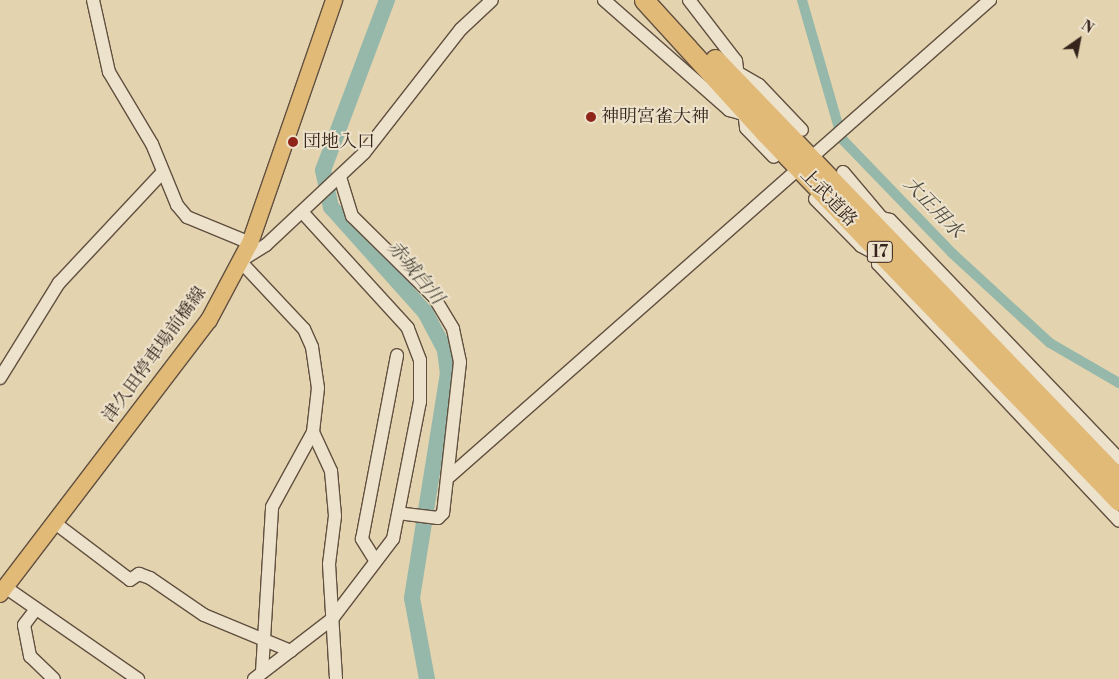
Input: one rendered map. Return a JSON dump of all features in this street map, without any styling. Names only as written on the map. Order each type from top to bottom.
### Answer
[{"type":"highway","name":"上武道路","points":[[644,0],[806,165],[879,246],[1119,501]]},
{"type":"highway","name":"上武道路","points":[[659,0],[740,80],[750,106]]},
{"type":"highway","name":"上武道路","points":[[806,165],[877,220],[879,246],[1119,479]]},
{"type":"main road","name":"津久田停車場前橋線","points":[[3,590],[209,320],[250,244],[334,0]]},
{"type":"street","points":[[93,0],[109,72],[152,144],[162,173],[186,217],[250,244]]},
{"type":"street","points":[[258,675],[264,642],[272,508],[313,432],[318,388],[304,329],[241,261],[340,177],[386,126],[461,29],[492,0]]},
{"type":"street","points":[[604,0],[729,110],[750,106],[746,128],[774,157]]},
{"type":"street","points":[[689,0],[736,61],[740,80],[754,80],[802,130]]},
{"type":"street","points":[[450,476],[806,165],[990,0]]},
{"type":"street","points":[[843,172],[877,220],[890,220],[1119,459]]},
{"type":"street","points":[[0,378],[59,283],[162,173]]},
{"type":"street","points":[[340,177],[352,216],[412,272],[453,329],[460,362],[450,476],[438,518],[401,513]]},
{"type":"street","points":[[815,199],[861,246],[879,246],[878,264],[1119,521]]},
{"type":"street","points":[[258,675],[332,619],[375,560],[393,539],[401,513],[420,402],[417,351],[398,314],[332,249],[304,209]]},
{"type":"street","points":[[375,560],[362,539],[397,355]]},
{"type":"street","points":[[313,432],[331,471],[335,516],[329,564],[336,679]]},
{"type":"street","points":[[55,523],[130,580],[138,574],[150,578],[204,615],[264,642],[291,651]]},
{"type":"street","points":[[3,590],[36,609],[124,675],[138,679]]},
{"type":"street","points":[[36,609],[24,625],[30,656],[54,679]]},
{"type":"waterway","name":"赤城白川","points":[[387,0],[323,170],[331,207],[425,312],[445,350],[448,373],[412,598],[427,679]]},
{"type":"waterway","name":"大正用水","points":[[802,0],[842,139],[952,253],[1050,343],[1119,383]]},
{"type":"place","name":"神明宮雀大神","points":[[591,117]]},
{"type":"place","name":"団地入口","points":[[293,142]]}]
